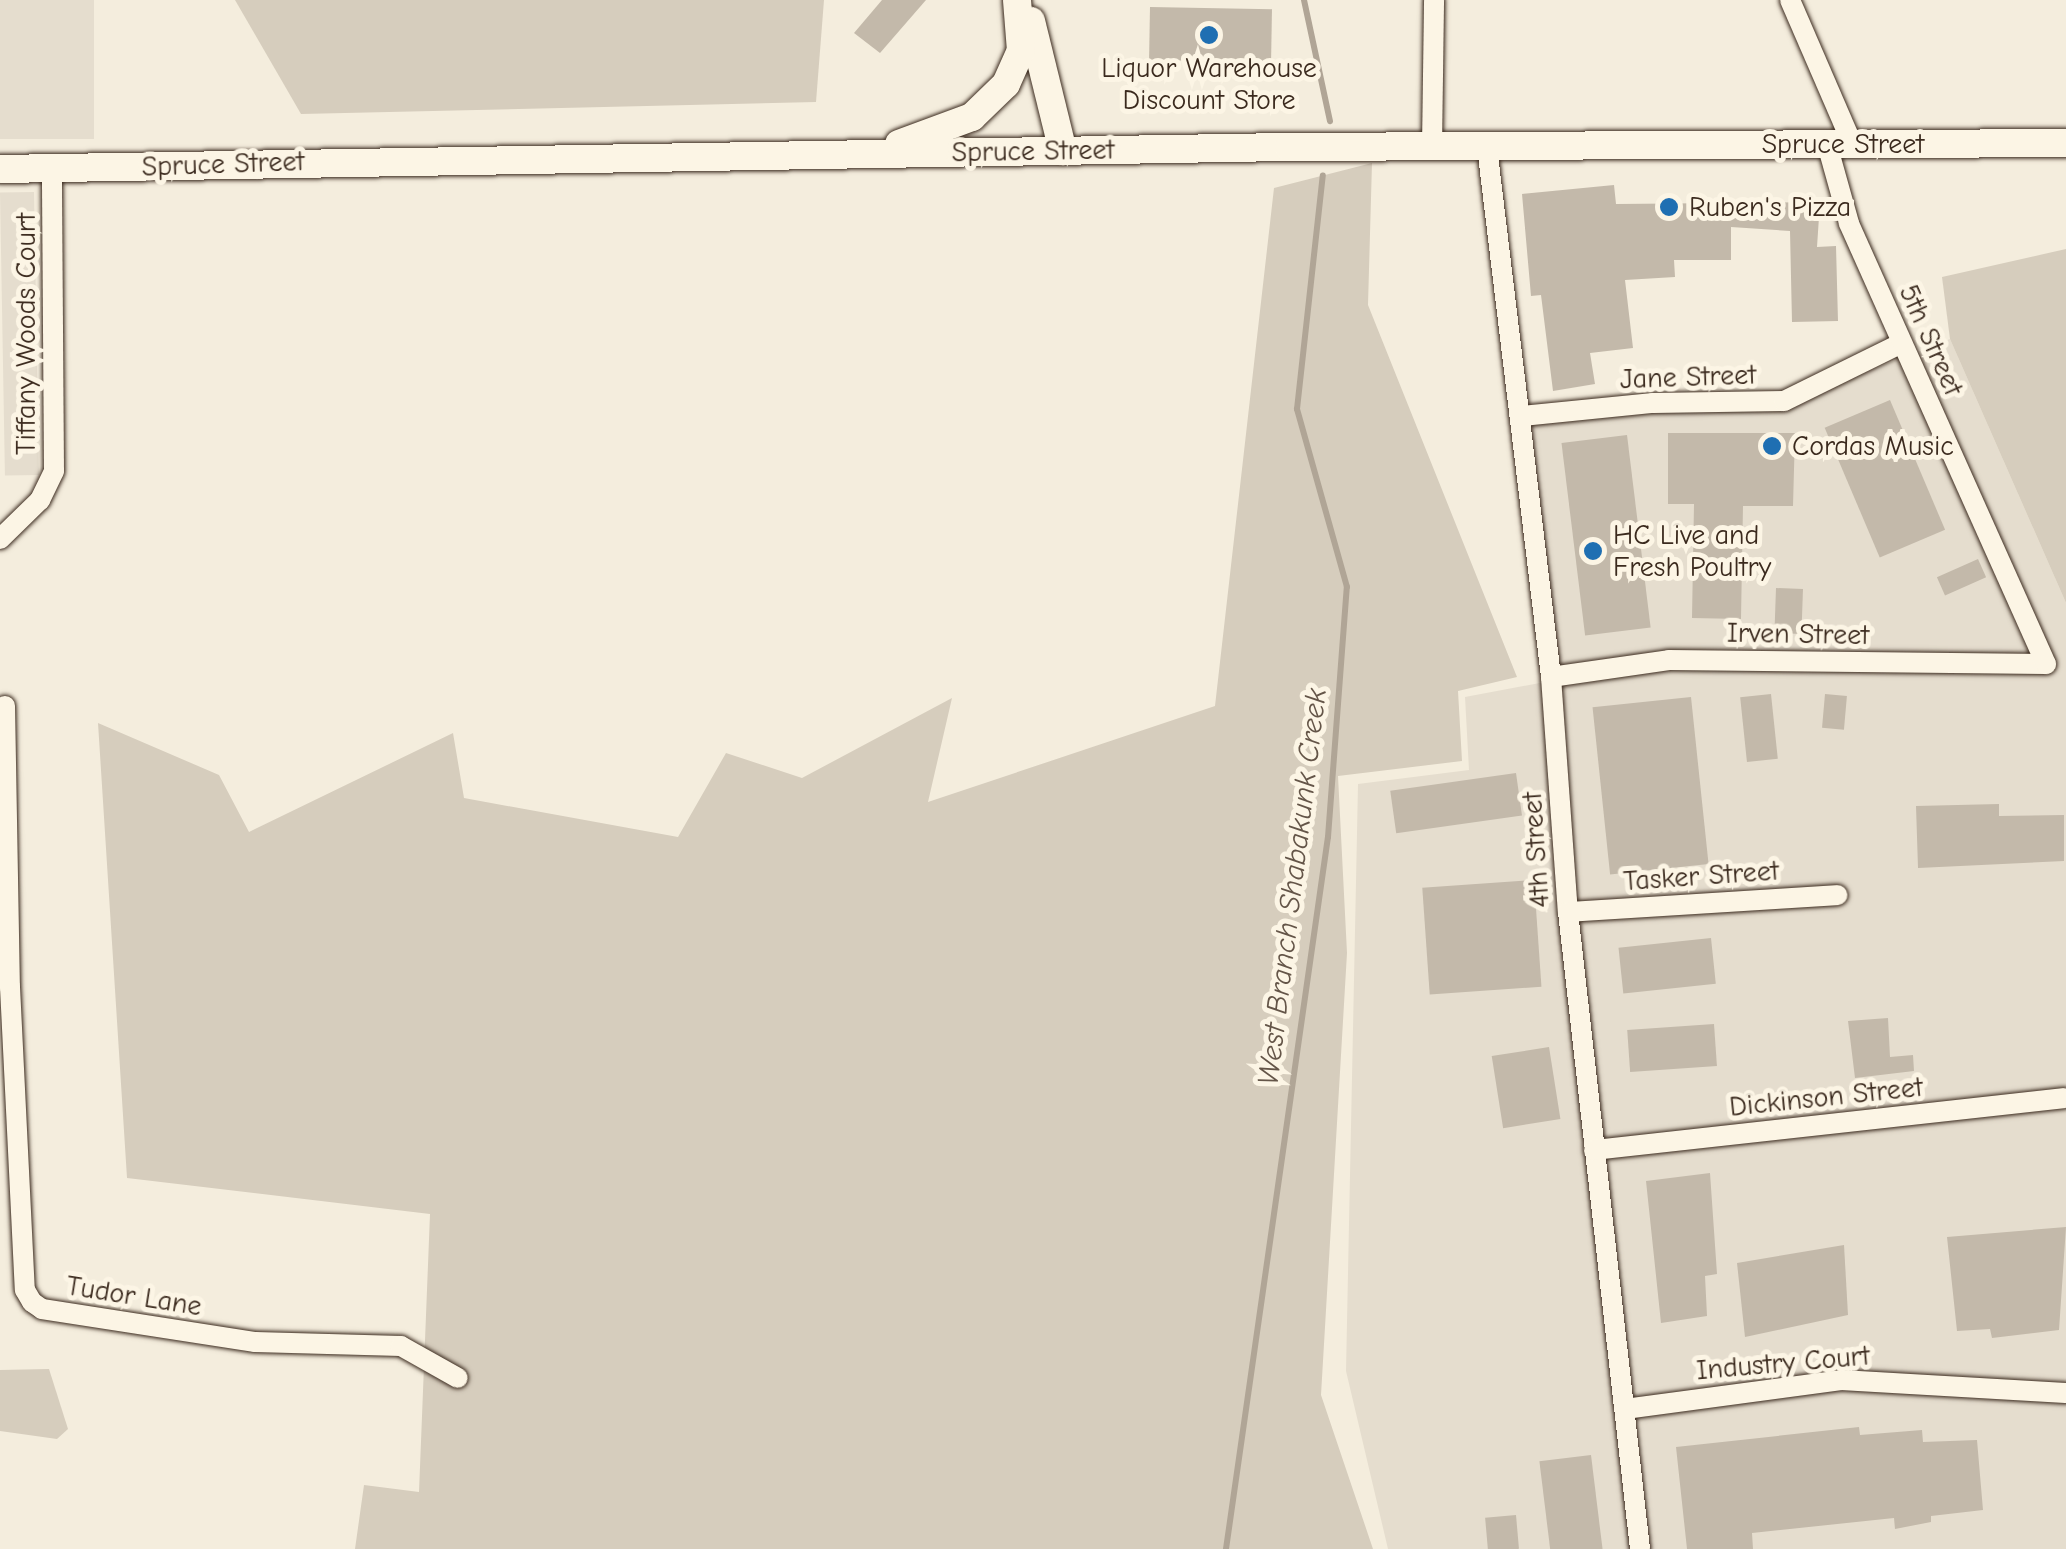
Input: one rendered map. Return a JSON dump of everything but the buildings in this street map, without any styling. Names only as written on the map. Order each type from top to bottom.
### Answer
[{"type":"street","points":[[870,153],[932,134],[992,102],[1021,51],[1017,0]]},
{"type":"street","points":[[1026,0],[1063,151]]},
{"type":"street","points":[[1432,146],[1434,0]]},
{"type":"street","name":"5th Street","points":[[1790,0],[1840,144],[1848,223],[2046,664]]},
{"type":"street","name":"Spruce Street","points":[[0,169],[870,153],[2066,142]]},
{"type":"street","name":"4th Street","points":[[1487,147],[1551,676],[1568,912],[1640,1549]]},
{"type":"street","name":"Tiffany Woods Court","points":[[0,539],[40,500],[54,471],[52,168]]},
{"type":"street","name":"Jane Street","points":[[1522,416],[1784,401],[1902,343]]},
{"type":"street","name":"Irven Street","points":[[1551,676],[1669,660],[2046,664]]},
{"type":"street","name":"Tudor Lane","points":[[4,706],[2,791],[10,1195],[25,1290],[42,1309],[255,1342],[401,1346],[458,1378]]},
{"type":"street","name":"Tasker Street","points":[[1568,912],[1837,895]]},
{"type":"street","name":"Dickinson Street","points":[[1594,1150],[2064,1098]]},
{"type":"street","name":"Industry Court","points":[[1625,1409],[1841,1380],[2066,1392]]},
{"type":"shaded area","points":[[0,0],[94,0],[94,139],[0,139]]},
{"type":"shaded area","points":[[235,0],[824,0],[816,102],[301,114]]},
{"type":"shaded area","points":[[1372,163],[1368,305],[1517,677],[1458,691],[1462,761],[1338,776],[1347,953],[1321,1395],[1373,1549],[355,1549],[364,1485],[419,1492],[430,1214],[127,1178],[98,723],[219,775],[249,832],[453,733],[464,798],[678,837],[726,753],[802,778],[952,698],[928,802],[1215,706],[1274,188]]},
{"type":"shaded area","points":[[34,192],[39,475],[5,476],[0,193]]},
{"type":"shaded area","points":[[2066,249],[2066,603],[1950,339],[1942,277]]},
{"type":"shaded area","points":[[1950,339],[2066,603],[2066,1549],[1388,1549],[1346,1371],[1358,784],[1469,770],[1465,697],[1550,681],[1524,423],[1795,400]]},
{"type":"shaded area","points":[[49,1369],[68,1429],[57,1439],[0,1431],[0,1370]]},
{"type":"waterway","name":"West Branch Shabakunk Creek","points":[[1304,0],[1330,121]]},
{"type":"waterway","name":"West Branch Shabakunk Creek","points":[[1226,1549],[1328,837],[1347,587],[1297,409],[1323,175]]},
{"type":"place","name":"Liquor Warehouse Discount Store","points":[[1209,35]]},
{"type":"place","name":"Ruben's Pizza","points":[[1669,207]]},
{"type":"place","name":"Cordas Music","points":[[1772,446]]},
{"type":"place","name":"HC Live and Fresh Poultry","points":[[1593,551]]}]
